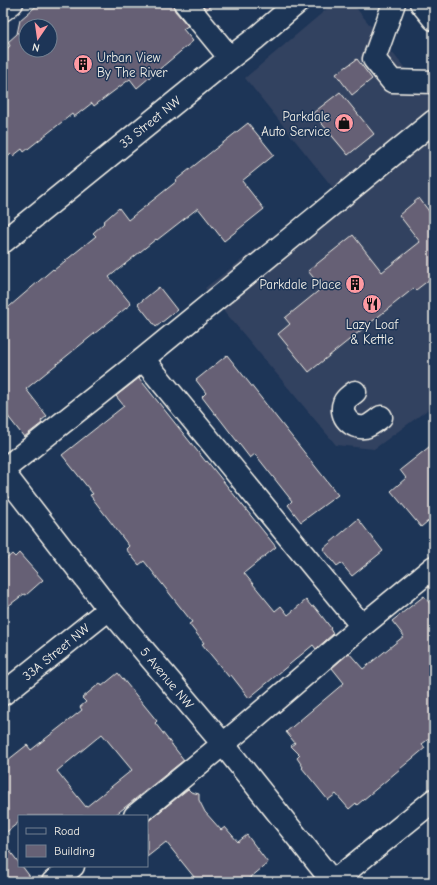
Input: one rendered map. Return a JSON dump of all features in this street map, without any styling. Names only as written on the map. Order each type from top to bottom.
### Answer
[{"type":"street","points":[[3,10],[12,3]]},
{"type":"street","points":[[185,3],[230,58]]},
{"type":"street","name":"33 Street NW","points":[[3,242],[256,38],[297,3]]},
{"type":"street","points":[[394,3],[374,59],[392,81],[434,82]]},
{"type":"street","points":[[421,3],[434,19]]},
{"type":"street","points":[[3,471],[143,359],[434,121]]},
{"type":"street","points":[[143,359],[362,626]]},
{"type":"street","points":[[355,392],[344,401],[342,411],[348,421],[356,426],[366,427],[381,417]]},
{"type":"street","name":"5 Avenue NW","points":[[3,471],[109,609],[223,744],[333,882]]},
{"type":"street","points":[[136,815],[240,731],[362,626],[434,567]]},
{"type":"street","name":"33A Street NW","points":[[3,694],[109,609]]},
{"type":"street","points":[[333,882],[434,800]]},
{"type":"street","points":[[53,882],[72,867]]},
{"type":"shaded area","points":[[334,3],[352,3],[434,104],[434,405],[374,449],[336,445],[205,288],[334,189],[245,78]]},
{"type":"building","name":"Urban View By The River","points":[[40,3],[173,3],[175,11],[188,26],[183,29],[193,41],[137,88],[130,79],[94,106],[92,103],[74,117],[72,114],[24,152],[22,149],[13,156],[11,154],[3,161],[3,52],[10,46],[8,42],[17,34],[18,29],[18,58],[58,58],[58,18],[22,18]]},
{"type":"building","points":[[201,3],[214,3],[206,10]]},
{"type":"building","points":[[357,59],[372,79],[352,95],[336,74]]},
{"type":"building","name":"Parkdale Auto Service","points":[[340,92],[374,134],[348,155],[313,113]]},
{"type":"building","points":[[248,123],[274,155],[242,181],[264,209],[224,241],[198,208],[157,240],[156,239],[109,277],[131,304],[26,389],[47,416],[41,421],[42,423],[24,437],[3,410],[3,312],[53,269],[54,270],[96,236],[93,233],[119,208],[128,220]]},
{"type":"building","points":[[419,198],[434,218],[434,276],[416,290],[414,288],[309,372],[278,334],[290,324],[285,318],[322,288],[308,271],[353,235],[382,272],[420,242],[399,215]]},
{"type":"building","points":[[159,287],[177,310],[156,327],[138,304]]},
{"type":"building","points":[[227,355],[338,495],[301,522],[288,505],[292,501],[255,454],[250,458],[202,397],[206,393],[196,380]]},
{"type":"building","points":[[139,378],[276,547],[244,573],[275,611],[281,606],[288,615],[306,600],[312,607],[314,606],[331,628],[330,629],[333,634],[316,649],[313,645],[249,698],[231,675],[229,677],[202,644],[204,643],[189,624],[192,622],[144,561],[139,565],[126,549],[129,546],[90,495],[93,494],[62,455],[124,406],[116,396]]},
{"type":"building","points":[[434,443],[434,516],[421,527],[391,491],[406,478],[400,470]]},
{"type":"building","points":[[358,519],[383,551],[352,576],[341,563],[337,566],[323,549]]},
{"type":"building","points":[[19,553],[43,580],[26,595],[24,594],[3,610],[3,562],[12,554],[15,557]]},
{"type":"building","points":[[424,596],[434,609],[434,735],[422,744],[425,748],[357,805],[356,803],[349,809],[336,794],[328,800],[302,768],[303,767],[297,758],[300,755],[291,746],[295,743],[286,732],[344,683],[332,668],[349,653],[363,669],[404,636],[392,621]]},
{"type":"building","points":[[118,673],[157,721],[155,723],[184,760],[115,815],[18,815],[18,823],[3,835],[3,764],[27,745],[31,750],[82,710],[80,707],[86,702],[82,698],[100,683],[102,686]],"holes":[[[102,734],[132,770],[86,807],[57,771]]]},
{"type":"building","points":[[188,789],[191,792],[199,794],[199,800],[205,812],[221,830],[225,827],[238,842],[247,835],[268,863],[245,882],[198,882],[166,842],[148,856],[148,821]]},
{"type":"building","points":[[3,842],[18,862],[18,867],[23,867],[34,882],[3,882]]},
{"type":"place","name":"Urban View By The River","points":[[83,64]]},
{"type":"place","name":"Parkdale Auto Service","points":[[344,123]]},
{"type":"place","name":"Parkdale Place","points":[[355,284]]},
{"type":"place","name":"Lazy Loaf & Kettle","points":[[372,304]]}]
